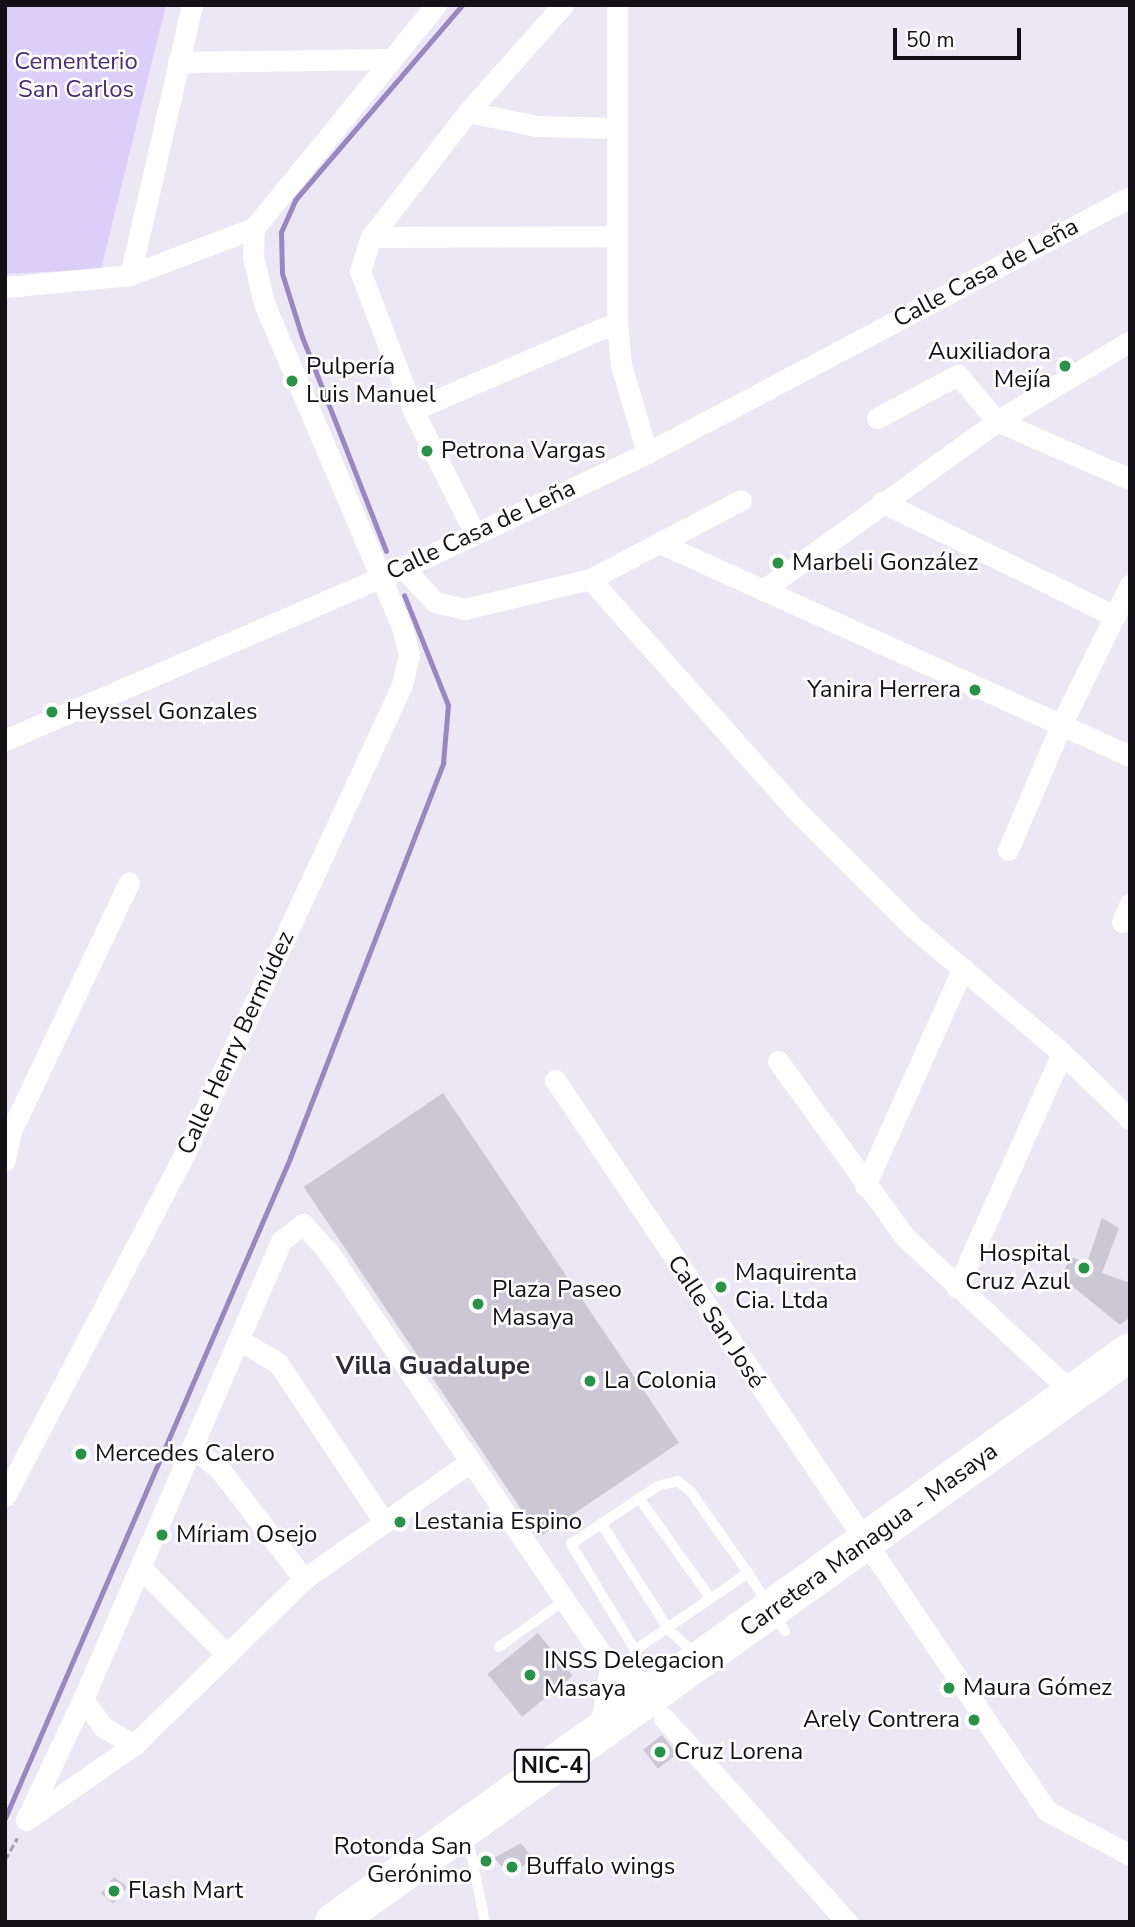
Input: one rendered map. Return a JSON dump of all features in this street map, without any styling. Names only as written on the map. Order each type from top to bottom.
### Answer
[{"type":"highway","name":"Carretera Managua - Masaya","points":[[872,1553],[1073,1393],[1130,1352]]},
{"type":"highway","name":"Carretera Managua - Masaya","points":[[370,1922],[664,1702],[872,1553],[1130,1378]]},
{"type":"highway","name":"Carretera Managua - Masaya","points":[[334,1922],[600,1731],[664,1702],[701,1658],[777,1621]]},
{"type":"street","points":[[130,275],[192,5]]},
{"type":"street","points":[[5,287],[130,275],[254,228],[388,59],[436,5]]},
{"type":"street","points":[[475,534],[413,410],[360,271],[371,237],[468,112],[563,5]]},
{"type":"street","points":[[617,5],[617,322],[621,365],[646,453]]},
{"type":"street","points":[[178,62],[388,59]]},
{"type":"street","points":[[468,112],[536,126],[617,128]]},
{"type":"street","name":"Calle Casa de Leña","points":[[5,740],[403,568],[646,453],[1130,197]]},
{"type":"street","name":"Calle Henry Bermúdez","points":[[5,1496],[185,1153],[402,685],[409,655],[264,303],[253,257],[254,228]]},
{"type":"street","points":[[371,237],[617,236]]},
{"type":"street","points":[[413,410],[617,322]]},
{"type":"street","points":[[763,590],[997,421],[1130,341]]},
{"type":"street","points":[[877,418],[958,375],[997,421],[1130,479]]},
{"type":"street","points":[[403,568],[435,602],[465,609],[590,579],[663,544],[741,500]]},
{"type":"street","points":[[882,502],[1113,615]]},
{"type":"street","points":[[663,544],[1130,756]]},
{"type":"street","points":[[590,579],[793,807],[913,927],[1062,1054],[1130,1119]]},
{"type":"street","points":[[1008,850],[1061,724],[1130,585]]},
{"type":"street","points":[[5,1160],[8,1127],[129,883]]},
{"type":"street","points":[[865,1186],[963,968]]},
{"type":"street","points":[[957,1288],[1062,1054]]},
{"type":"street","points":[[778,1061],[865,1186],[905,1237],[1073,1393]]},
{"type":"street","name":"Calle San José","points":[[555,1080],[1047,1811],[1130,1855]]},
{"type":"street","points":[[26,1820],[195,1449],[281,1241],[303,1224],[329,1253],[610,1667],[664,1702],[847,1922]]},
{"type":"street","points":[[241,1340],[278,1363],[384,1522]]},
{"type":"street","points":[[195,1449],[221,1471],[304,1579]]},
{"type":"street","points":[[26,1820],[134,1745],[304,1579],[471,1461]]},
{"type":"street","points":[[142,1569],[227,1655]]},
{"type":"street","points":[[600,1731],[610,1667]]},
{"type":"street","points":[[83,1699],[104,1728],[134,1745]]},
{"type":"lane","points":[[748,1573],[644,1649],[630,1645],[570,1550],[573,1540],[639,1498],[668,1482],[685,1485],[748,1573],[777,1621]]},
{"type":"lane","points":[[639,1498],[711,1599]]},
{"type":"lane","points":[[601,1523],[669,1630],[701,1658]]},
{"type":"lane","points":[[499,1647],[565,1600]]},
{"type":"lane","points":[[470,1849],[485,1922]]},
{"type":"path","points":[[5,1860],[26,1820]]},
{"type":"green space","name":"Cementerio San Carlos","points":[[5,5],[166,5],[101,269],[5,274]]},
{"type":"building","name":"Plaza Paseo Masaya","points":[[443,1093],[679,1443],[540,1537],[304,1187]]},
{"type":"building","name":"Hospital Cruz Azul","points":[[1102,1218],[1119,1228],[1102,1273],[1130,1283],[1130,1317],[1120,1325],[1060,1276],[1072,1257],[1087,1263]]},
{"type":"building","name":"INSS Delegacion Masaya","points":[[538,1633],[573,1676],[522,1717],[487,1674]]},
{"type":"building","name":"Cruz Lorena","points":[[662,1735],[677,1754],[658,1769],[643,1750]]},
{"type":"building","name":"Buffalo wings","points":[[521,1843],[532,1858],[511,1876],[494,1858]]},
{"type":"building","name":"Flash Mart","points":[[114,1877],[127,1887],[114,1903],[101,1894]]},
{"type":"waterway","points":[[386,551],[302,337],[282,273],[281,232],[295,200],[462,5]]},
{"type":"waterway","points":[[5,1818],[290,1158],[443,763],[448,705],[404,595]]},
{"type":"place","name":"Auxiliadora Mejía","points":[[1065,366]]},
{"type":"place","name":"Pulpería Luis Manuel","points":[[292,381]]},
{"type":"place","name":"Petrona Vargas","points":[[427,451]]},
{"type":"place","name":"Marbeli González","points":[[778,563]]},
{"type":"place","name":"Yanira Herrera","points":[[975,690]]},
{"type":"place","name":"Heyssel Gonzales","points":[[52,712]]},
{"type":"place","name":"Hospital Cruz Azul","points":[[1084,1268]]},
{"type":"place","name":"Maquirenta Cia. Ltda","points":[[721,1287]]},
{"type":"place","name":"Plaza Paseo Masaya","points":[[478,1304]]},
{"type":"place","name":"La Colonia","points":[[590,1381]]},
{"type":"place","name":"Mercedes Calero","points":[[81,1454]]},
{"type":"place","name":"Lestania Espino","points":[[400,1522]]},
{"type":"place","name":"Míriam Osejo","points":[[162,1535]]},
{"type":"place","name":"INSS Delegacion Masaya","points":[[530,1675]]},
{"type":"place","name":"Maura Gómez","points":[[949,1688]]},
{"type":"place","name":"Arely Contrera","points":[[974,1720]]},
{"type":"place","name":"Cruz Lorena","points":[[660,1752]]},
{"type":"place","name":"Rotonda San Gerónimo","points":[[486,1861]]},
{"type":"place","name":"Buffalo wings","points":[[512,1867]]},
{"type":"place","name":"Flash Mart","points":[[114,1891]]},
{"type":"district","name":"Villa Guadalupe","points":[[433,1366]]}]
